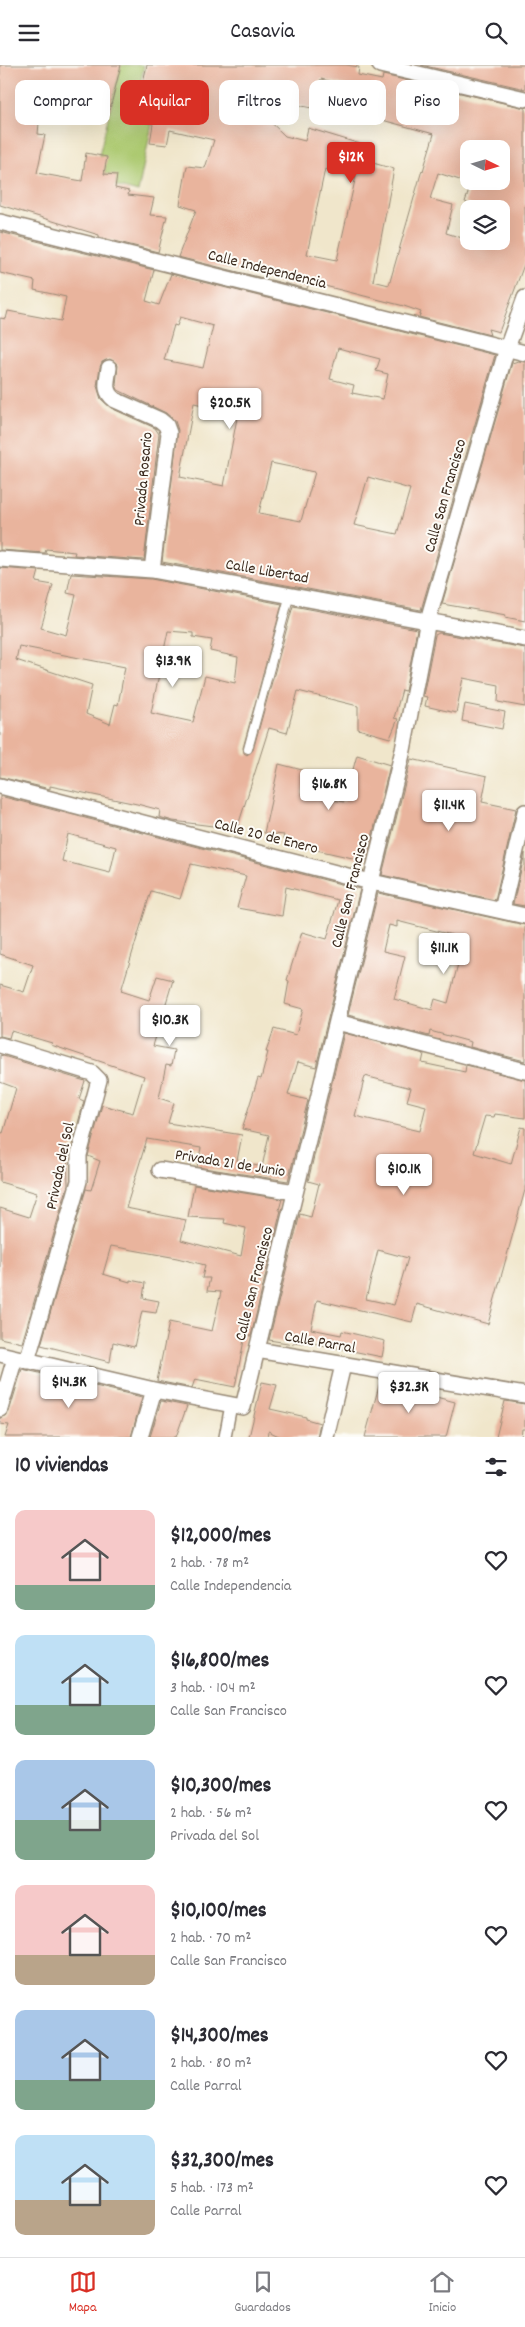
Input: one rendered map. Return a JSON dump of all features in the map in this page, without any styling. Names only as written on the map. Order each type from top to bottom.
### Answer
[{"type":"street","points":[[380,65],[420,69],[525,99]]},
{"type":"street","name":"Calle Independencia","points":[[0,222],[525,353]]},
{"type":"street","name":"Calle San Francisco","points":[[237,1406],[257,1349],[337,1022],[403,750],[428,620],[507,348],[525,299]]},
{"type":"street","name":"Privada Rosario","points":[[109,368],[106,388],[109,395],[115,400],[160,420],[166,425],[169,433],[152,570]]},
{"type":"street","name":"Calle Libertad","points":[[0,559],[152,570],[290,594],[525,639]]},
{"type":"street","name":"Calle 20 de Enero","points":[[0,786],[371,881],[525,915]]},
{"type":"street","points":[[502,911],[525,812]]},
{"type":"street","points":[[337,1022],[525,1071]]},
{"type":"street","name":"Privada del Sol","points":[[0,1045],[92,1073],[99,1080],[79,1155],[79,1181],[21,1360]]},
{"type":"street","name":"Privada 21 de Junio","points":[[160,1170],[295,1192]]},
{"type":"street","name":"Calle Parral","points":[[257,1349],[525,1395]]},
{"type":"street","points":[[0,1354],[154,1390],[237,1406],[225,1437]]},
{"type":"street","points":[[0,1409],[21,1360]]},
{"type":"street","points":[[326,1437],[343,1365]]},
{"type":"street","points":[[140,1437],[154,1390]]},
{"type":"lane","points":[[248,749],[290,594]]},
{"type":"green space","points":[[121,65],[144,65],[141,80],[120,80],[120,125],[152,125],[138,192],[116,186],[116,175],[104,174],[106,157],[99,155],[106,125],[110,125],[110,110]]},
{"type":"building","points":[[0,65],[121,65],[110,109],[110,80],[15,80],[15,125],[39,125],[38,134],[45,135],[37,173],[82,181],[86,153],[107,157],[104,174],[117,175],[115,188],[129,191],[128,195],[154,198],[150,215],[167,216],[158,252],[99,237],[99,235],[0,205]]},
{"type":"building","points":[[147,65],[346,65],[359,67],[358,75],[382,80],[309,80],[309,107],[299,105],[299,80],[219,80],[219,125],[274,125],[285,136],[305,141],[308,128],[370,147],[366,161],[394,169],[373,281],[389,285],[434,134],[401,125],[459,125],[459,93],[525,108],[525,262],[499,332],[488,329],[490,335],[419,317],[421,312],[404,306],[309,282],[307,289],[178,257],[196,210],[180,205],[187,166],[205,168],[214,140],[170,130],[167,145],[150,143],[153,125],[209,125],[209,80],[143,80]],"holes":[[[460,140],[510,140],[510,190],[469,190],[466,200],[510,200],[510,250],[460,250],[460,237],[446,233],[453,205],[430,199],[438,173],[460,180]],[[325,169],[356,176],[337,260],[307,254]]]},
{"type":"building","points":[[421,65],[525,65],[525,89]]},
{"type":"building","points":[[383,75],[405,80],[396,80],[396,124],[386,121],[386,80],[382,80]]},
{"type":"building","points":[[0,232],[154,270],[146,301],[159,305],[171,274],[495,355],[421,610],[162,562],[178,430],[175,421],[166,413],[118,390],[116,385],[118,365],[110,359],[102,362],[100,367],[97,386],[101,399],[111,408],[155,428],[159,434],[144,560],[74,555],[75,552],[46,549],[45,553],[0,550],[0,318],[6,319],[8,311],[61,321],[66,297],[34,290],[35,281],[0,273]],"holes":[[[180,317],[213,326],[203,368],[164,360],[174,325],[177,326]],[[338,348],[380,359],[376,371],[388,374],[383,399],[352,393],[354,385],[330,379]],[[194,403],[238,413],[224,486],[180,477]],[[271,463],[315,472],[301,521],[259,513]],[[368,477],[410,489],[397,534],[354,525]]]},
{"type":"building","points":[[518,361],[525,362],[525,621],[505,617],[506,615],[442,604],[512,363]]},
{"type":"building","points":[[0,568],[39,571],[36,582],[53,585],[41,628],[66,635],[76,595],[67,593],[71,574],[151,579],[282,604],[243,748],[244,753],[247,755],[253,750],[293,606],[417,629],[405,691],[402,690],[394,718],[398,719],[390,738],[358,729],[358,706],[298,691],[287,733],[269,728],[237,829],[173,821],[159,817],[160,810],[137,804],[50,786],[50,789],[0,777]],"holes":[[[168,631],[193,633],[193,637],[212,640],[210,651],[238,657],[235,683],[205,676],[193,722],[151,713]],[[19,646],[125,667],[118,705],[115,704],[110,724],[86,714],[92,685],[16,660]]]},
{"type":"building","points":[[439,633],[525,648],[525,707],[498,702],[499,685],[463,678],[456,713],[425,706],[427,697],[423,696],[435,635]]},
{"type":"building","points":[[465,704],[505,712],[502,729],[462,721]]},
{"type":"building","points":[[357,755],[390,765],[366,861],[299,846],[283,839],[284,835],[264,833],[279,764],[310,772],[302,794],[344,802]]},
{"type":"building","points":[[411,759],[487,776],[482,802],[516,809],[495,900],[382,875]]},
{"type":"building","points":[[0,796],[360,889],[316,1067],[298,1062],[288,1095],[308,1100],[288,1181],[197,1167],[201,1148],[147,1139],[126,1208],[186,1220],[181,1240],[241,1256],[246,1228],[224,1223],[225,1219],[188,1217],[194,1185],[282,1199],[251,1336],[245,1335],[235,1387],[195,1379],[192,1388],[157,1381],[169,1322],[212,1331],[221,1292],[207,1291],[210,1278],[202,1278],[205,1265],[177,1258],[111,1246],[103,1274],[130,1282],[130,1280],[145,1283],[143,1298],[159,1301],[156,1313],[142,1311],[134,1347],[113,1342],[110,1362],[41,1345],[86,1189],[91,1190],[100,1161],[88,1156],[102,1105],[133,1113],[144,1076],[51,1045],[52,1043],[11,1031],[9,1038],[0,1036],[0,985],[24,992],[33,965],[0,954]],"holes":[[[68,834],[116,847],[110,873],[62,861]],[[191,864],[246,876],[237,908],[282,916],[286,887],[338,900],[327,939],[302,932],[287,980],[289,981],[285,1004],[303,1009],[296,1035],[274,1029],[266,1052],[268,1052],[261,1079],[258,1078],[242,1129],[269,1135],[262,1167],[237,1161],[242,1135],[168,1123],[174,1103],[159,1098],[166,1065],[171,1066],[174,1050],[153,1046],[173,980],[157,976],[149,1000],[121,991],[151,891],[180,899]]]},
{"type":"building","points":[[525,853],[525,906],[513,904]]},
{"type":"building","points":[[378,893],[525,925],[525,1061],[470,1047],[471,1042],[430,1031],[429,1036],[348,1015]],"holes":[[[397,921],[452,935],[446,957],[459,960],[448,1003],[435,999],[432,1010],[394,999],[405,956],[383,951],[389,925],[397,927]]]},
{"type":"building","points":[[344,1033],[424,1054],[422,1063],[465,1072],[466,1065],[525,1080],[525,1118],[495,1114],[494,1117],[485,1116],[474,1153],[511,1164],[521,1127],[525,1128],[525,1190],[488,1324],[417,1304],[412,1322],[317,1300],[311,1329],[341,1335],[342,1331],[385,1341],[382,1357],[303,1341],[303,1343],[294,1342],[294,1344],[269,1340],[300,1214],[311,1217],[319,1184],[308,1181]],"holes":[[[365,1076],[411,1088],[407,1101],[426,1106],[420,1131],[355,1116]],[[378,1250],[408,1258],[394,1305],[366,1299]]]},
{"type":"building","points":[[0,1055],[85,1081],[79,1099],[84,1101],[71,1149],[67,1148],[68,1185],[22,1343],[0,1338],[0,1208],[29,1217],[37,1193],[0,1182],[0,1132],[3,1133],[16,1088],[0,1082]]},
{"type":"building","points":[[22,1369],[142,1397],[131,1437],[5,1437],[9,1425],[0,1424],[0,1418],[6,1416],[9,1412]]},
{"type":"building","points":[[262,1382],[277,1385],[270,1409],[306,1417],[306,1419],[320,1423],[317,1437],[281,1437],[268,1431],[267,1437],[249,1437]]},
{"type":"building","points":[[380,1382],[455,1402],[446,1437],[365,1437]]},
{"type":"building","points":[[161,1401],[187,1406],[176,1437],[150,1437]]},
{"type":"building","points":[[505,1401],[525,1404],[525,1429],[522,1429],[521,1437],[496,1437]]}]
